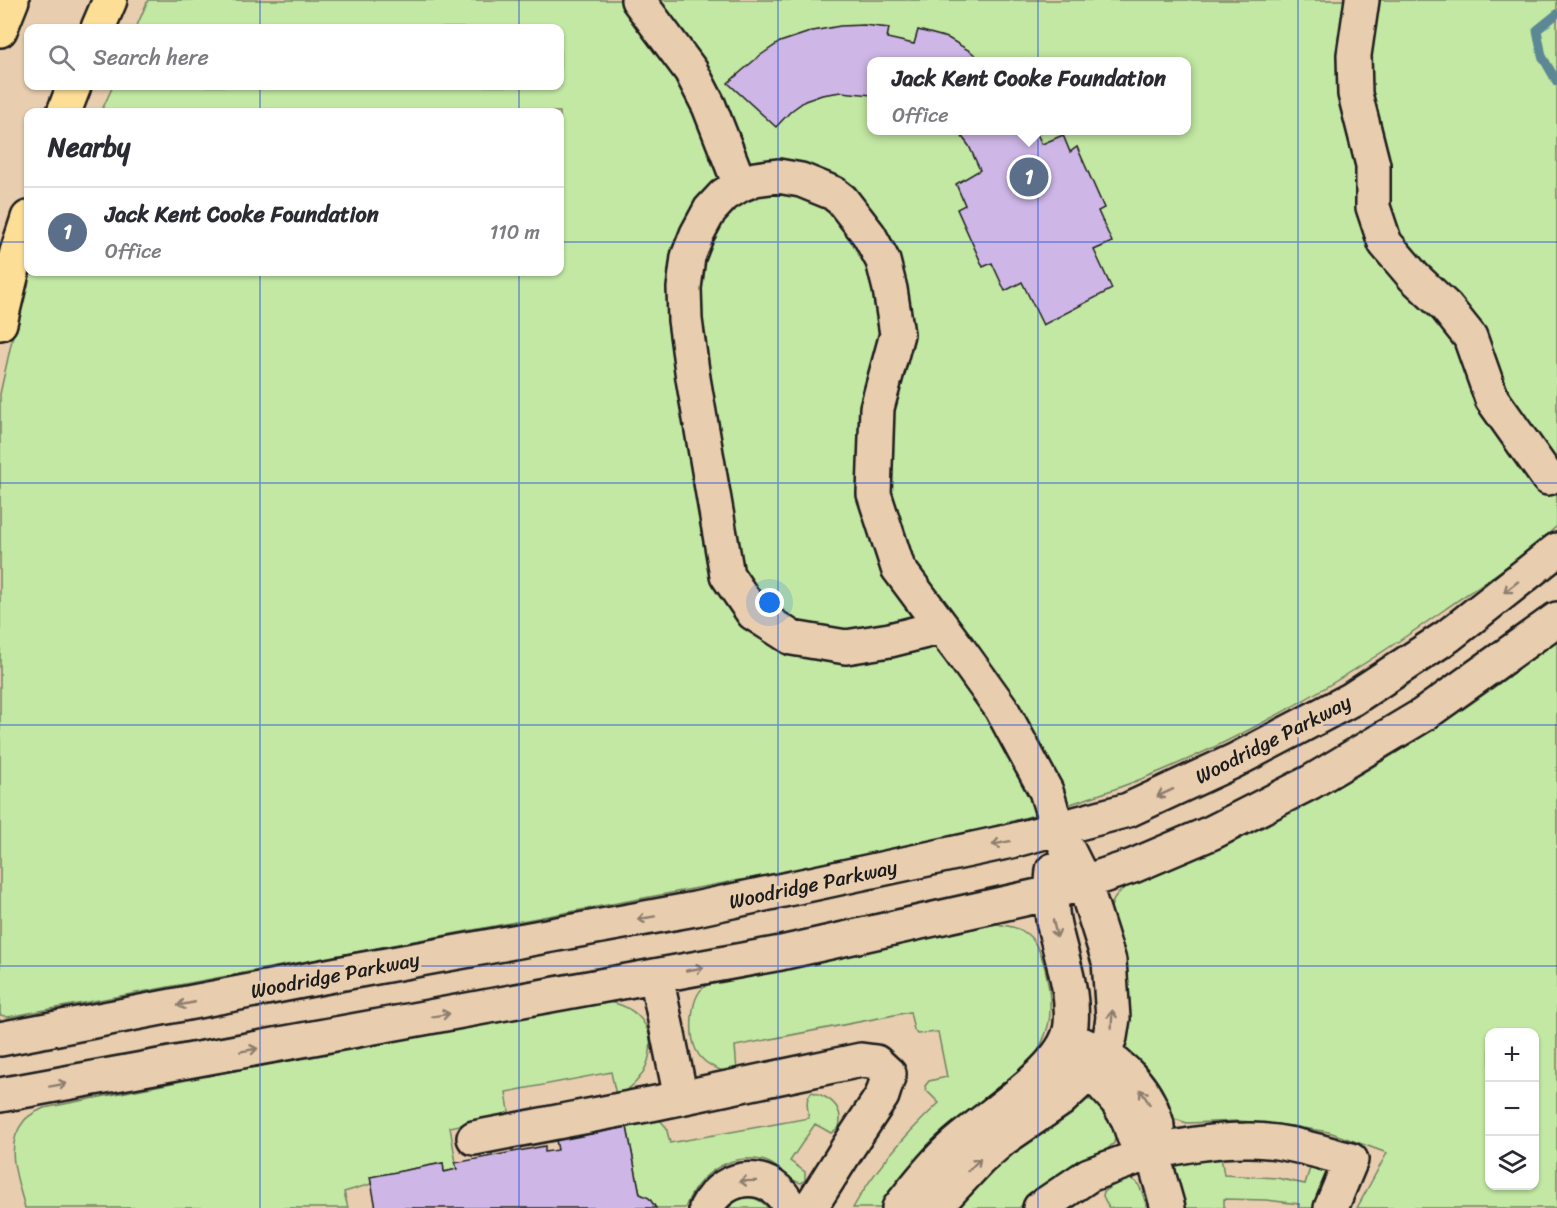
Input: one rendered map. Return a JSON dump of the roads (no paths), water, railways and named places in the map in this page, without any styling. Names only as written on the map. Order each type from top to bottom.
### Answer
[{"type":"main road","points":[[0,30],[12,0]]},
{"type":"main road","points":[[100,24],[110,0]]},
{"type":"main road","points":[[66,108],[72,90]]},
{"type":"main road","points":[[0,323],[24,230]]},
{"type":"street","points":[[638,0],[691,71],[740,185]]},
{"type":"street","points":[[1362,0],[1354,55],[1355,94],[1373,165],[1373,207],[1385,243],[1414,278],[1446,307],[1470,336],[1492,399],[1548,478]]},
{"type":"street","points":[[934,1208],[980,1159],[1003,1139],[1060,1100],[1095,1064],[1110,1037],[1113,1018],[1109,961],[1084,882],[1058,830],[1046,791],[1001,708],[942,627],[898,568],[874,494],[877,408],[897,334],[883,261],[869,235],[842,200],[833,193],[801,180],[778,176],[755,179],[740,185],[724,195],[710,210],[688,257],[684,288],[685,320],[693,378],[727,575],[753,613],[792,638],[846,647],[890,640],[942,627]]},
{"type":"street","name":"Woodridge Parkway","points":[[0,1040],[343,973],[695,909],[1058,830],[1128,810],[1234,761],[1352,699],[1448,636],[1557,550]]},
{"type":"street","points":[[0,1095],[781,953],[1051,893],[1133,866],[1213,832],[1311,782],[1424,715],[1557,619]]},
{"type":"street","points":[[899,1208],[948,1150],[990,1114],[1018,1094],[1062,1049],[1071,1024],[1070,993],[1053,922],[1051,893],[1058,830]]},
{"type":"street","points":[[656,976],[681,1098]]},
{"type":"street","points":[[1062,1049],[1095,1064],[1102,1084],[1117,1101],[1128,1119],[1134,1137],[1152,1152],[1168,1208]]},
{"type":"street","points":[[474,1138],[861,1060],[876,1062],[889,1074],[882,1096],[810,1208]]},
{"type":"street","points":[[1040,1208],[1089,1175],[1152,1152],[1201,1142],[1247,1139],[1300,1146],[1351,1160],[1331,1208]]},
{"type":"street","points":[[706,1208],[714,1195],[726,1185],[744,1179],[754,1179],[769,1184],[781,1193],[790,1208]]},
{"type":"waterway","points":[[1557,14],[1537,30],[1542,56],[1557,82]]},
{"type":"place","name":"Jack Kent Cooke Foundation","points":[[1029,177]]}]
